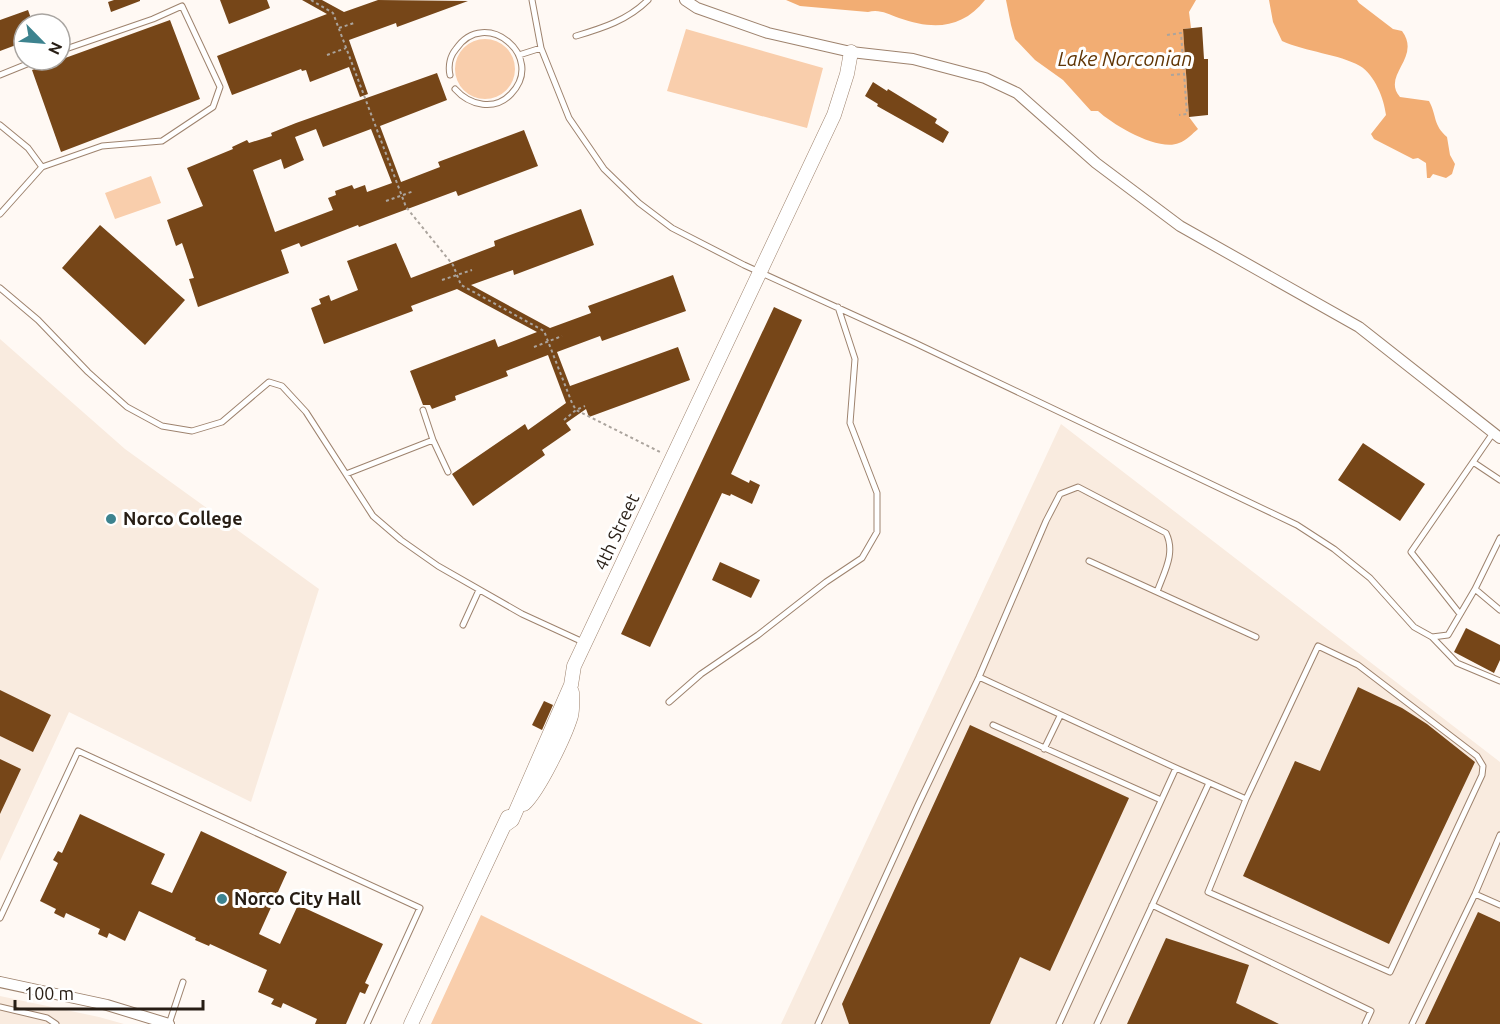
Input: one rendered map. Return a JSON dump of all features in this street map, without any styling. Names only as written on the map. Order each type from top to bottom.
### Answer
[{"type":"street","points":[[685,0],[697,8],[768,33],[851,52],[913,59],[985,78],[1017,93],[1096,163],[1180,226],[1359,327],[1496,435]]},
{"type":"street","name":"4th Street","points":[[509,823],[536,791],[566,727],[571,714],[571,685],[574,666],[834,115],[851,52]]},
{"type":"street","points":[[411,1024],[509,823],[520,781],[548,717],[574,666]]},
{"type":"street","points":[[0,982],[107,1005],[169,1024]]},
{"type":"lane","points":[[532,0],[541,48],[569,118],[604,170],[639,203],[672,228],[758,272],[838,307],[1297,525],[1334,549],[1370,578],[1414,627],[1432,638],[1457,663],[1500,681]]},
{"type":"lane","points":[[576,36],[608,26],[636,13],[648,0]]},
{"type":"lane","points":[[0,214],[42,167],[102,146],[162,141],[213,107],[220,87],[182,6],[153,19],[72,47]]},
{"type":"lane","points":[[450,75],[453,52],[459,44],[477,33],[487,32],[506,39],[519,55],[521,73],[519,82],[514,90],[500,102],[491,105],[472,103],[455,89]]},
{"type":"lane","points":[[519,55],[541,48]]},
{"type":"lane","points":[[0,125],[28,148],[42,167]]},
{"type":"lane","points":[[0,288],[38,320],[88,372],[127,407],[162,426],[192,431],[222,422],[268,382],[282,386],[306,412],[373,516],[401,540],[438,566],[522,614],[585,642]]},
{"type":"lane","points":[[669,702],[701,674],[862,558],[877,532],[877,493],[850,423],[855,359],[838,307]]},
{"type":"lane","points":[[423,410],[433,440],[448,472]]},
{"type":"lane","points":[[1460,614],[1411,552],[1473,462],[1496,435]]},
{"type":"lane","points":[[346,474],[433,440]]},
{"type":"lane","points":[[1473,462],[1500,480]]},
{"type":"lane","points":[[818,1024],[979,677],[1046,521],[1060,494],[1078,487],[1166,533],[1172,544],[1170,558],[1157,592]]},
{"type":"lane","points":[[1432,638],[1448,635],[1475,589],[1500,538]]},
{"type":"lane","points":[[1089,561],[1256,637]]},
{"type":"lane","points":[[1475,589],[1500,610]]},
{"type":"lane","points":[[463,625],[479,590]]},
{"type":"lane","points":[[1318,646],[1358,665],[1477,756],[1483,766],[1482,775],[1390,972],[1208,892],[1246,798],[1318,646]]},
{"type":"lane","points":[[979,677],[1060,716],[1246,798]]},
{"type":"lane","points":[[1044,748],[1060,716]]},
{"type":"lane","points":[[993,726],[1161,800]]},
{"type":"lane","points":[[0,918],[78,751],[420,908],[367,1024]]},
{"type":"lane","points":[[1059,1024],[1176,768]]},
{"type":"lane","points":[[1097,1024],[1209,783]]},
{"type":"lane","points":[[1412,1024],[1475,894],[1500,835]]},
{"type":"lane","points":[[1475,894],[1500,905]]},
{"type":"lane","points":[[1152,905],[1371,1011],[1365,1024]]},
{"type":"lane","points":[[169,1024],[183,982]]},
{"type":"lane","points":[[0,1007],[47,1018],[56,1024]]},
{"type":"path","points":[[311,0],[333,13],[406,207],[453,265],[461,285],[544,331],[576,410],[672,457]]},
{"type":"path","points":[[339,28],[354,23]]},
{"type":"path","points":[[1167,35],[1181,33],[1187,114],[1179,115]]},
{"type":"path","points":[[327,55],[346,48]]},
{"type":"path","points":[[1171,75],[1184,74]]},
{"type":"path","points":[[387,201],[414,191]]},
{"type":"path","points":[[442,280],[472,270]]},
{"type":"path","points":[[534,347],[562,336]]},
{"type":"path","points":[[564,420],[585,406]]},
{"type":"shaded area","points":[[686,29],[823,68],[807,128],[667,91]]},
{"type":"shaded area","points":[[485,39],[502,44],[510,52],[515,69],[510,86],[502,94],[485,99],[468,94],[460,86],[455,69],[460,52],[468,44]]},
{"type":"shaded area","points":[[151,176],[161,203],[115,219],[105,193]]},
{"type":"shaded area","name":"Norco College","points":[[0,339],[125,449],[319,589],[251,802],[69,712],[0,861]]},
{"type":"shaded area","points":[[1061,424],[1500,762],[1500,1024],[781,1024]]},
{"type":"shaded area","points":[[481,915],[703,1024],[431,1024]]},
{"type":"shaded area","points":[[0,996],[99,1017],[124,1024],[0,1024]]},
{"type":"water","points":[[786,0],[985,0],[976,10],[957,22],[935,25],[912,22],[880,12],[800,6]]},
{"type":"water","name":"Lake Norconian","points":[[1006,0],[1196,0],[1189,12],[1191,28],[1183,29],[1189,117],[1198,129],[1182,142],[1170,145],[1160,144],[1125,130],[1098,111],[1091,111],[1063,80],[1035,60],[1015,39]]},
{"type":"water","points":[[1269,0],[1357,0],[1393,29],[1402,31],[1407,41],[1407,50],[1395,81],[1395,89],[1400,97],[1429,101],[1437,124],[1447,137],[1450,155],[1455,164],[1452,174],[1446,178],[1433,174],[1427,178],[1426,163],[1418,158],[1413,159],[1374,139],[1371,134],[1386,115],[1381,95],[1370,75],[1352,62],[1282,41],[1273,22]]},
{"type":"building","points":[[114,0],[140,1],[111,12],[108,2]]},
{"type":"building","points":[[220,0],[267,0],[270,8],[229,24]]},
{"type":"building","points":[[302,0],[322,0],[344,12],[378,0],[468,1],[397,27],[396,23],[349,40],[368,94],[360,97],[349,67],[310,82],[306,70],[301,69],[232,95],[217,56],[327,14]]},
{"type":"building","points":[[12,16],[12,46],[0,51],[0,20]]},
{"type":"building","points":[[170,20],[200,99],[61,152],[33,72],[72,72],[72,56]]},
{"type":"building","points":[[1202,27],[1204,59],[1208,59],[1208,115],[1189,117],[1183,29]]},
{"type":"building","points":[[437,73],[447,100],[380,126],[401,182],[440,167],[438,162],[524,130],[538,166],[458,196],[456,191],[301,247],[299,243],[281,250],[289,273],[198,307],[189,279],[194,278],[182,243],[176,246],[167,220],[203,206],[187,168],[233,149],[232,147],[247,140],[249,143],[272,136],[271,133]],"holes":[[[316,129],[323,147],[371,129],[392,183],[367,192],[365,185],[354,189],[352,185],[335,191],[336,195],[328,198],[333,210],[275,232],[253,170],[281,159],[284,169],[304,160],[295,137]]]},
{"type":"building","points":[[873,82],[937,119],[935,123],[949,132],[943,143],[877,106],[878,104],[865,96]]},
{"type":"building","points":[[581,209],[594,245],[514,275],[513,270],[471,285],[550,328],[591,313],[588,306],[673,275],[686,311],[602,341],[600,336],[557,352],[570,386],[678,347],[690,380],[589,417],[586,409],[566,423],[571,430],[542,450],[545,455],[473,506],[452,474],[525,424],[528,430],[566,403],[548,355],[506,371],[508,376],[455,396],[456,400],[432,409],[430,405],[423,405],[410,371],[495,339],[498,347],[537,332],[457,289],[411,306],[413,311],[324,344],[311,308],[321,304],[319,299],[329,295],[331,301],[358,290],[347,261],[396,243],[411,278],[495,246],[494,241]]},
{"type":"building","points":[[100,225],[185,300],[145,345],[62,268]]},
{"type":"building","points":[[774,307],[802,320],[731,474],[749,483],[750,480],[760,485],[752,504],[731,494],[730,496],[722,493],[650,647],[621,634]]},
{"type":"building","points":[[1363,443],[1425,484],[1400,521],[1338,480]]},
{"type":"building","points":[[720,562],[760,580],[751,598],[712,580]]},
{"type":"building","points":[[1466,628],[1500,645],[1500,660],[1494,673],[1454,652]]},
{"type":"building","points":[[1358,687],[1402,708],[1427,724],[1475,762],[1389,944],[1243,876],[1295,761],[1320,771]]},
{"type":"building","points":[[0,690],[51,715],[33,752],[0,736]]},
{"type":"building","points":[[544,701],[553,705],[542,730],[532,725]]},
{"type":"building","points":[[970,725],[1129,798],[1050,971],[1020,957],[990,1024],[849,1024],[842,1004]]},
{"type":"building","points":[[0,759],[21,769],[0,814]]},
{"type":"building","points":[[80,814],[165,854],[151,884],[172,893],[201,831],[287,872],[259,934],[280,944],[298,905],[383,944],[365,983],[369,985],[365,994],[360,992],[346,1024],[315,1024],[317,1019],[283,1003],[281,1008],[271,1004],[274,999],[258,992],[267,970],[210,944],[209,946],[195,940],[196,938],[139,911],[125,941],[109,933],[107,938],[98,934],[100,929],[66,913],[64,918],[54,913],[56,909],[40,901],[58,863],[53,860],[58,851],[62,853]]},
{"type":"building","points":[[1478,912],[1500,922],[1500,1024],[1425,1024]]},
{"type":"building","points":[[1166,938],[1249,965],[1236,1003],[1279,1024],[1127,1024]]},
{"type":"place","name":"Norco College","points":[[111,519]]},
{"type":"place","name":"Norco City Hall","points":[[222,899]]}]
